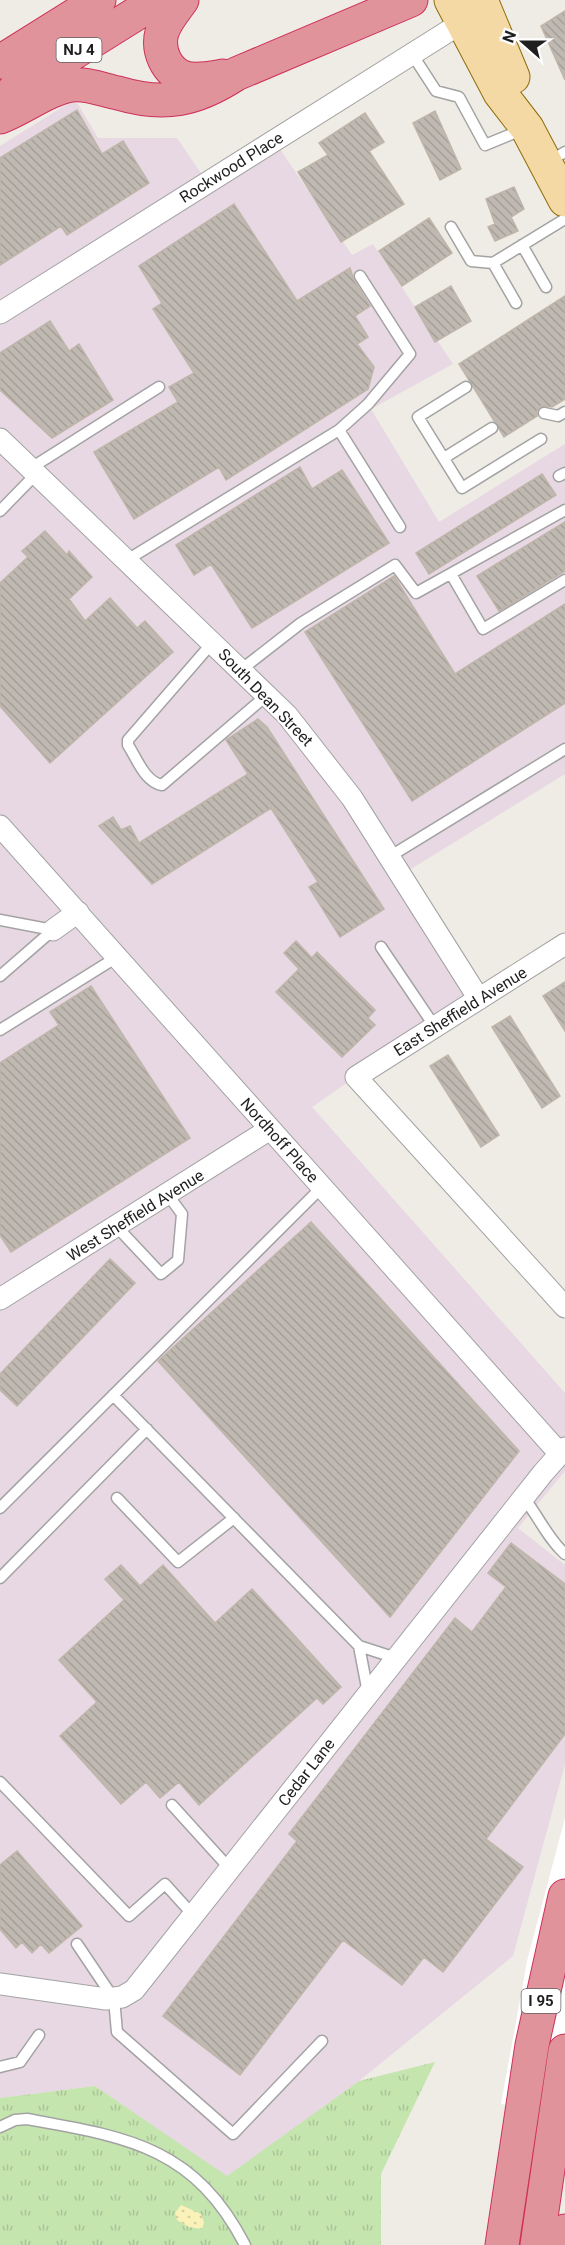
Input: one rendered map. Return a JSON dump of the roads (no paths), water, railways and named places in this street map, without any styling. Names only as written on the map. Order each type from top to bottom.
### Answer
[{"type":"highway","points":[[61,24],[84,0]]},
{"type":"highway","name":"NJ 4","points":[[0,62],[99,0]]},
{"type":"highway","name":"NJ 4","points":[[0,99],[158,0]]},
{"type":"highway","points":[[182,0],[162,34],[160,44],[165,60],[185,78],[203,79],[236,74]]},
{"type":"highway","points":[[0,117],[53,91],[73,85],[83,85],[139,99],[171,100],[210,91],[236,74],[411,0]]},
{"type":"highway","name":"I 95","points":[[502,2245],[521,2107],[540,2004],[565,1896]]},
{"type":"highway","points":[[537,2245],[565,2051]]},
{"type":"highway","points":[[563,2245],[565,2230]]},
{"type":"main road","points":[[465,7],[500,93],[527,128],[555,158],[565,200]]},
{"type":"street","name":"Rockwood Place","points":[[0,313],[412,54],[465,7]]},
{"type":"street","name":"South Dean Street","points":[[0,439],[242,669],[322,757],[389,856],[479,999]]},
{"type":"street","name":"Nordhoff Place","points":[[0,826],[563,1453]]},
{"type":"street","points":[[52,930],[78,912]]},
{"type":"street","name":"East Sheffield Avenue","points":[[565,945],[356,1077],[565,1307]]},
{"type":"street","name":"West Sheffield Avenue","points":[[0,1299],[270,1129]]},
{"type":"street","name":"Cedar Lane","points":[[114,1999],[128,1994],[139,1984],[523,1497],[563,1453]]},
{"type":"street","points":[[0,1984],[114,1999]]},
{"type":"lane","points":[[412,54],[436,91],[459,97],[485,145],[527,128]]},
{"type":"lane","points":[[451,227],[471,261],[493,263],[565,219]]},
{"type":"lane","points":[[522,245],[546,287]]},
{"type":"lane","points":[[493,263],[516,303]]},
{"type":"lane","points":[[127,560],[339,430],[368,404],[410,354],[360,276]]},
{"type":"lane","points":[[0,511],[34,471],[159,387]]},
{"type":"lane","points":[[466,387],[418,417],[462,488],[541,439]]},
{"type":"lane","points":[[544,413],[558,416],[565,412]]},
{"type":"lane","points":[[444,458],[492,428]]},
{"type":"lane","points":[[339,430],[400,527]]},
{"type":"lane","points":[[242,669],[300,623],[395,566],[416,593],[565,510]]},
{"type":"lane","points":[[451,574],[483,629],[565,580]]},
{"type":"lane","points":[[213,642],[128,740],[128,745],[147,776],[156,784],[162,785],[267,695]]},
{"type":"lane","points":[[389,856],[565,749]]},
{"type":"lane","points":[[0,920],[52,930]]},
{"type":"lane","points":[[0,976],[52,930]]},
{"type":"lane","points":[[381,947],[435,1027]]},
{"type":"lane","points":[[0,1030],[117,957]]},
{"type":"lane","points":[[0,1508],[322,1187]]},
{"type":"lane","points":[[117,1226],[161,1274],[178,1260],[182,1214],[168,1195]]},
{"type":"lane","points":[[113,1395],[359,1646],[396,1658]]},
{"type":"lane","points":[[0,1578],[147,1429]]},
{"type":"lane","points":[[523,1497],[538,1516],[551,1540],[565,1554]]},
{"type":"lane","points":[[117,1498],[178,1563],[234,1518]]},
{"type":"lane","points":[[359,1646],[368,1694]]},
{"type":"lane","points":[[0,1782],[129,1916],[165,1884],[193,1916]]},
{"type":"lane","points":[[172,1805],[230,1869]]},
{"type":"lane","points":[[77,1944],[114,1999],[117,2032],[233,2134],[322,2041]]},
{"type":"lane","points":[[0,2067],[20,2062],[39,2035]]},
{"type":"lane","points":[[0,2127],[15,2120],[27,2119],[95,2130],[142,2146],[178,2165],[218,2200],[245,2245]]}]
